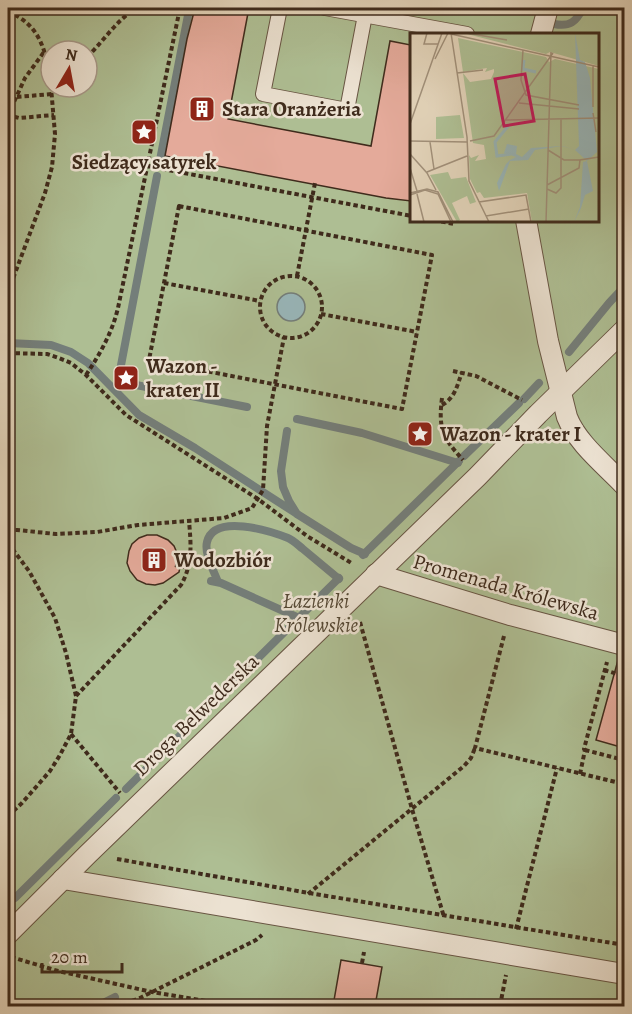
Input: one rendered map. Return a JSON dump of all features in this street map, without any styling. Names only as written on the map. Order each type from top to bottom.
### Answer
[{"type":"street","points":[[540,33],[549,8]]},
{"type":"street","points":[[526,222],[548,341],[571,428],[624,485]]},
{"type":"street","name":"Droga Belwederska","points":[[8,934],[478,476],[624,330]]},
{"type":"street","name":"Promenada Królewska","points":[[376,574],[510,615],[624,645]]},
{"type":"street","points":[[63,879],[624,974]]},
{"type":"lane","points":[[280,8],[263,94],[346,110],[365,15]]},
{"type":"lane","points":[[325,8],[462,33]]},
{"type":"path","points":[[99,45],[122,20],[137,8]]},
{"type":"path","points":[[86,375],[100,355],[115,321],[180,8]]},
{"type":"path","points":[[8,12],[28,22],[39,40]]},
{"type":"path","points":[[39,59],[25,78],[8,116],[54,115]]},
{"type":"path","points":[[16,97],[39,95]]},
{"type":"path","points":[[8,292],[49,180],[55,148],[52,99]]},
{"type":"path","points":[[147,166],[410,216]]},
{"type":"path","points":[[297,276],[315,183]]},
{"type":"path","points":[[179,206],[432,255],[402,409],[149,360],[164,283],[179,206]]},
{"type":"path","points":[[444,222],[454,224]]},
{"type":"path","points":[[287,275],[297,276],[314,286],[320,294],[321,314],[318,322],[303,335],[294,338],[284,337],[267,328],[262,320],[260,301],[263,291],[269,284],[287,275]]},
{"type":"path","points":[[164,283],[260,301]]},
{"type":"path","points":[[321,314],[417,332]]},
{"type":"path","points":[[8,530],[78,534],[138,525],[224,518],[252,508],[263,490],[267,426],[284,337]]},
{"type":"path","points":[[8,352],[53,355],[71,363],[126,415],[258,499],[307,536],[355,565],[376,574]]},
{"type":"path","points":[[453,371],[476,376],[520,398],[538,414]]},
{"type":"path","points":[[441,405],[453,397],[462,372]]},
{"type":"path","points":[[442,398],[441,423],[446,439],[478,476]]},
{"type":"path","points":[[76,696],[177,590],[186,577],[191,547],[189,521]]},
{"type":"path","points":[[8,543],[29,571],[55,618],[76,696],[71,734],[60,755],[50,771],[8,816]]},
{"type":"path","points":[[175,565],[189,568]]},
{"type":"path","points":[[351,598],[360,620],[443,915],[457,945]]},
{"type":"path","points":[[301,901],[471,758],[510,615]]},
{"type":"path","points":[[580,774],[604,670],[624,676]]},
{"type":"path","points":[[71,734],[134,810]]},
{"type":"path","points":[[475,748],[624,784]]},
{"type":"path","points":[[585,750],[624,760]]},
{"type":"path","points":[[514,936],[557,768]]},
{"type":"path","points":[[87,855],[624,945]]},
{"type":"path","points":[[118,1006],[152,992],[256,940],[269,930]]},
{"type":"path","points":[[8,955],[58,971],[152,992],[235,1006]]},
{"type":"path","points":[[362,963],[363,956]]},
{"type":"path","points":[[500,1006],[507,970]]},
{"type":"green space","name":"Łazienki Królewskie","points":[[8,8],[624,8],[624,1006],[8,1006]]},
{"type":"water","points":[[291,293],[301,297],[305,307],[301,317],[291,321],[281,317],[277,307],[281,297]]},
{"type":"building","name":"Stara Oranżeria","points":[[195,8],[219,8],[248,13],[228,119],[371,146],[390,41],[410,45],[410,201],[165,156]]},
{"type":"building","name":"Wodozbiór","points":[[147,535],[157,535],[168,540],[174,546],[181,562],[179,572],[163,583],[155,585],[137,580],[127,563],[132,544]]},
{"type":"building","points":[[618,660],[624,661],[624,748],[596,740]]},
{"type":"building","points":[[341,960],[382,967],[375,1006],[333,1006]]},
{"type":"waterway","points":[[554,24],[564,25],[572,22],[583,8]]},
{"type":"waterway","points":[[160,160],[189,10]]},
{"type":"waterway","points":[[157,176],[118,381],[247,407]]},
{"type":"waterway","points":[[569,352],[624,287]]},
{"type":"waterway","points":[[8,343],[51,345],[71,352],[88,363],[139,415],[297,514]]},
{"type":"waterway","points":[[524,399],[539,383]]},
{"type":"waterway","points":[[464,456],[519,403]]},
{"type":"waterway","points":[[297,419],[362,433],[458,463]]},
{"type":"waterway","points":[[287,431],[281,471],[283,487],[297,514],[351,548],[365,554]]},
{"type":"waterway","points":[[363,555],[459,461]]},
{"type":"waterway","points":[[218,582],[208,557],[207,542],[212,533],[220,528],[231,526],[243,526],[290,539],[339,579]]},
{"type":"waterway","points":[[126,789],[339,578]]},
{"type":"waterway","points":[[211,581],[221,583],[299,618]]},
{"type":"waterway","points":[[15,898],[116,798]]},
{"type":"waterway","points":[[97,1006],[115,997]]},
{"type":"place","name":"Stara Oranżeria","points":[[202,109]]},
{"type":"place","name":"Siedzący satyrek","points":[[144,132]]},
{"type":"place","name":"Wazon - krater II","points":[[126,378]]},
{"type":"place","name":"Wazon - krater I","points":[[420,434]]},
{"type":"place","name":"Wodozbiór","points":[[154,560]]}]
